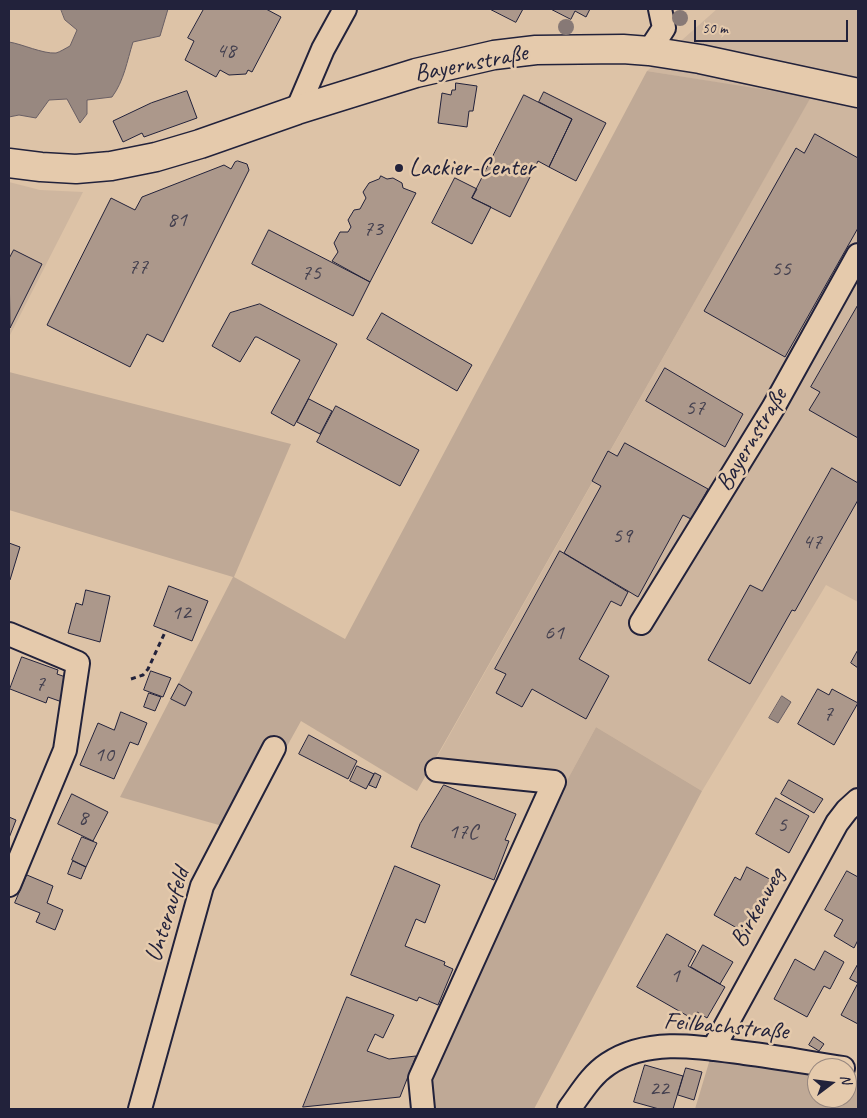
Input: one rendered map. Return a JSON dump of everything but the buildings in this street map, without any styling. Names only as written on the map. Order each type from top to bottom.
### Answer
[{"type":"street","points":[[298,110],[323,49],[345,9]]},
{"type":"street","points":[[649,51],[664,28],[660,9]]},
{"type":"street","name":"Bayernstraße","points":[[9,163],[76,169],[112,166],[156,157],[416,73],[494,55],[536,50],[580,48],[649,51],[700,59],[858,93]]},
{"type":"street","name":"Bayernstraße","points":[[641,623],[772,408],[858,255]]},
{"type":"street","points":[[9,634],[88,666],[64,750],[9,884]]},
{"type":"street","name":"Unteraufeld","points":[[140,1109],[202,886],[274,748]]},
{"type":"street","points":[[423,1109],[420,1078],[554,782],[437,770]]},
{"type":"street","name":"Birkenweg","points":[[712,1048],[837,823],[858,800]]},
{"type":"street","name":"Feilbachstraße","points":[[569,1109],[594,1074],[626,1054],[645,1049],[675,1046],[712,1048],[807,1063]]},
{"type":"path","points":[[131,679],[143,674],[148,668],[166,630]]},
{"type":"shaded area","points":[[61,9],[168,9],[160,36],[133,42],[125,71],[116,91],[112,97],[87,100],[87,114],[80,123],[67,99],[49,100],[36,118],[19,115],[9,117],[9,42],[51,53],[56,53],[70,46],[77,30],[65,20]]},
{"type":"shaded area","points":[[717,9],[858,9],[858,602],[826,585],[702,791],[596,727],[564,786],[428,773],[810,98],[647,71]]},
{"type":"shaded area","points":[[647,71],[811,97],[417,791],[301,721],[240,831],[120,797],[233,577],[9,510],[9,372],[291,444],[234,577],[345,639]]},
{"type":"shaded area","points":[[9,182],[40,190],[83,192],[9,337]]},
{"type":"shaded area","points":[[782,696],[791,702],[778,723],[769,718]]},
{"type":"shaded area","points":[[596,727],[702,791],[534,1109],[433,1109],[429,1080],[564,786]]},
{"type":"shaded area","points":[[710,1059],[807,1074],[807,1108],[857,1108],[858,1081],[858,1109],[695,1109]]},
{"type":"place","name":"Lackier-Center","points":[[399,168]]}]
